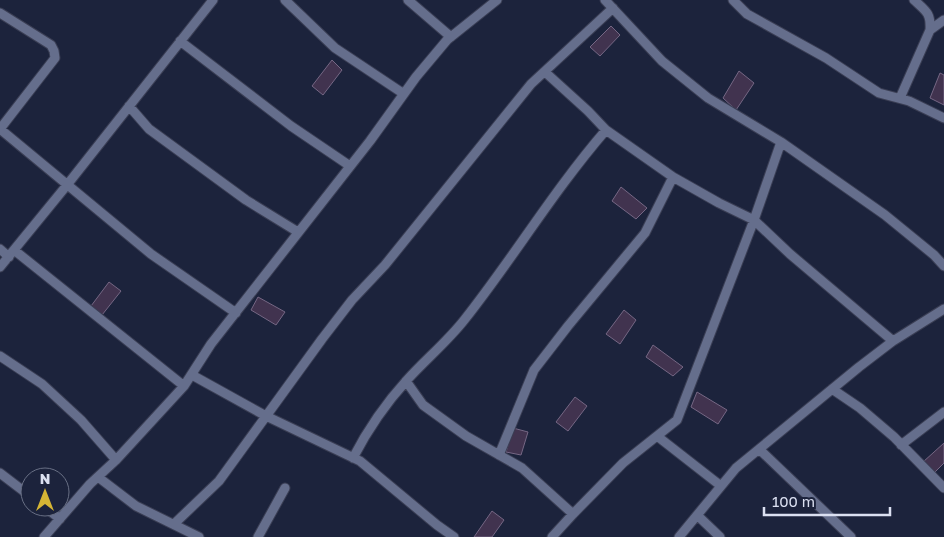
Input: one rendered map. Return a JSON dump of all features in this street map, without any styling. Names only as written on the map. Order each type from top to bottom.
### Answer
[{"type":"street","points":[[0,267],[213,0]]},
{"type":"street","points":[[285,0],[335,48],[404,94]]},
{"type":"street","points":[[408,0],[451,37]]},
{"type":"street","points":[[44,537],[98,476],[116,460],[184,386],[211,344],[350,166],[416,77],[451,37],[497,0]]},
{"type":"street","points":[[605,0],[662,61],[700,92],[781,142],[885,215],[934,255],[944,266]]},
{"type":"street","points":[[733,0],[747,14],[826,58],[879,92],[909,101],[944,118]]},
{"type":"street","points":[[900,98],[930,30],[930,18],[926,11],[914,0]]},
{"type":"street","points":[[174,524],[219,481],[352,300],[391,258],[531,84],[612,8]]},
{"type":"street","points":[[0,13],[51,45],[55,58],[0,129],[151,254],[236,313]]},
{"type":"street","points":[[930,30],[944,20]]},
{"type":"street","points":[[180,41],[291,126],[350,166]]},
{"type":"street","points":[[545,72],[606,130],[673,177],[754,220],[790,254],[893,341]]},
{"type":"street","points":[[129,106],[149,129],[165,141],[246,200],[298,232]]},
{"type":"street","points":[[353,458],[365,434],[381,412],[406,381],[464,321],[511,258],[552,197],[606,130]]},
{"type":"street","points":[[552,537],[623,463],[677,420],[754,220],[781,142]]},
{"type":"street","points":[[499,455],[534,370],[645,232],[673,177]]},
{"type":"street","points":[[0,249],[11,254],[184,386]]},
{"type":"street","points":[[679,537],[736,468],[893,341],[944,309]]},
{"type":"street","points":[[0,356],[42,384],[81,420],[116,460]]},
{"type":"street","points":[[192,375],[266,416],[360,461],[454,537]]},
{"type":"street","points":[[406,381],[423,405],[466,436],[522,468],[573,514]]},
{"type":"street","points":[[832,390],[860,408],[944,488]]},
{"type":"street","points":[[901,445],[944,412]]},
{"type":"street","points":[[657,436],[721,486]]},
{"type":"street","points":[[759,449],[851,537]]},
{"type":"street","points":[[0,473],[20,488]]},
{"type":"street","points":[[98,476],[136,506],[200,537]]},
{"type":"street","points":[[258,537],[286,488]]},
{"type":"street","points":[[697,515],[720,537]]},
{"type":"building","points":[[611,26],[620,35],[600,56],[590,47]]},
{"type":"building","points":[[332,60],[342,70],[323,95],[312,86]]},
{"type":"building","points":[[739,71],[754,83],[736,110],[723,98]]},
{"type":"building","points":[[940,73],[944,75],[944,105],[930,98]]},
{"type":"building","points":[[621,187],[647,208],[636,219],[612,201]]},
{"type":"building","points":[[109,282],[121,291],[102,315],[91,306]]},
{"type":"building","points":[[258,297],[285,312],[276,325],[251,310]]},
{"type":"building","points":[[624,310],[636,320],[620,344],[606,334]]},
{"type":"building","points":[[653,345],[683,367],[673,376],[646,357]]},
{"type":"building","points":[[697,392],[727,410],[718,424],[691,407]]},
{"type":"building","points":[[575,397],[587,406],[568,431],[556,422]]},
{"type":"building","points":[[513,428],[528,432],[521,455],[506,452]]},
{"type":"building","points":[[944,443],[944,463],[934,473],[923,462]]},
{"type":"building","points":[[492,511],[504,520],[492,537],[474,537]]}]
